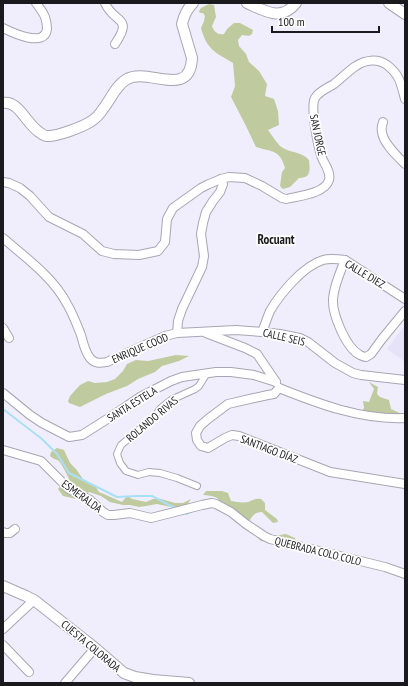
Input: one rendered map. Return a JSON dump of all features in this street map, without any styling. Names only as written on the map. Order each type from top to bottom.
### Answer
[{"type":"street","points":[[3,28],[21,36],[37,39],[46,35],[47,28],[45,17],[36,3]]},
{"type":"street","points":[[105,3],[124,27],[123,33],[115,44]]},
{"type":"street","points":[[3,103],[8,102],[16,106],[34,128],[47,136],[66,132],[90,122],[103,110],[115,90],[127,79],[134,76],[176,81],[182,79],[190,69],[192,58],[182,24],[187,10],[192,3]]},
{"type":"street","points":[[247,3],[271,13],[279,14],[291,9],[296,3]]},
{"type":"street","points":[[390,3],[405,14]]},
{"type":"street","name":"SAN JORGE","points":[[3,182],[20,188],[30,196],[49,217],[84,234],[102,251],[114,254],[138,255],[158,251],[165,242],[167,219],[173,208],[201,188],[221,179],[229,176],[245,178],[286,199],[323,189],[327,185],[329,175],[320,150],[313,116],[313,102],[318,94],[334,84],[354,67],[366,61],[374,61],[385,64],[397,74],[401,80],[405,99]]},
{"type":"street","points":[[383,122],[382,133],[384,139],[405,164]]},
{"type":"street","name":"ENRIQUE COOD","points":[[3,238],[54,284],[67,303],[90,358],[99,364],[165,336],[177,333],[178,320],[182,309],[202,267],[204,256],[201,234],[203,223],[206,212],[220,192],[222,184],[221,179]]},
{"type":"street","name":"CALLE DIEZ","points":[[262,332],[270,311],[296,277],[309,267],[323,260],[344,260],[405,299]]},
{"type":"street","points":[[344,260],[335,288],[333,308],[346,340],[359,355],[366,358],[371,354],[405,311]]},
{"type":"street","points":[[3,328],[9,338]]},
{"type":"street","name":"CALLE SEIS","points":[[177,333],[236,330],[280,334],[300,338],[308,342],[335,363],[353,373],[405,380]]},
{"type":"street","points":[[202,332],[246,348],[257,354],[277,385]]},
{"type":"street","name":"SANTA ESTELA","points":[[3,393],[30,415],[47,426],[69,436],[82,435],[140,397],[172,381],[182,377],[216,372],[232,372],[254,375],[329,406],[366,416],[405,418]]},
{"type":"street","name":"ROLANDO RIVAS","points":[[197,486],[160,473],[149,472],[138,475],[126,471],[120,463],[117,454],[121,445],[154,417],[161,408],[180,395],[195,390],[207,374]]},
{"type":"street","name":"SANTIAGO DÍAZ","points":[[277,385],[274,394],[228,404],[208,419],[200,426],[196,433],[197,440],[201,446],[208,448],[232,435],[239,436],[330,472],[405,484]]},
{"type":"street","name":"ESMERALDA","points":[[3,450],[41,461],[69,489],[90,500],[108,515],[130,513],[151,518],[202,505],[212,503],[216,504]]},
{"type":"street","name":"QUEBRADA COLO COLO","points":[[216,504],[231,512],[246,524],[270,539],[405,574]]},
{"type":"street","points":[[3,532],[10,533],[15,529]]},
{"type":"street","name":"CUESTA COLORADA","points":[[3,586],[34,600],[95,648],[120,671],[128,675],[153,680],[189,683]]},
{"type":"street","points":[[3,628],[34,600]]},
{"type":"street","points":[[3,645],[29,672]]},
{"type":"street","points":[[65,683],[95,648]]},
{"type":"shaded area","points":[[405,325],[405,362],[387,349]]},
{"type":"green space","points":[[209,4],[214,5],[216,17],[212,26],[216,33],[224,34],[234,23],[240,23],[253,30],[252,34],[249,36],[242,35],[238,40],[239,46],[246,54],[249,62],[259,71],[267,84],[265,96],[274,99],[278,111],[279,125],[268,130],[280,146],[302,155],[309,160],[308,175],[303,178],[299,178],[290,187],[283,189],[280,186],[282,172],[285,168],[280,157],[274,152],[256,147],[231,97],[235,86],[233,63],[212,50],[203,35],[201,28],[205,16],[199,11],[201,8]]},
{"type":"green space","points":[[176,355],[189,356],[179,361],[162,366],[155,372],[138,379],[127,386],[106,394],[80,407],[69,403],[68,401],[70,396],[80,385],[88,381],[95,383],[107,382],[115,379],[123,371],[127,364],[136,360],[148,361]]},
{"type":"green space","points":[[369,382],[378,387],[377,394],[380,397],[389,400],[391,409],[402,414],[405,413],[405,420],[356,417],[343,413],[340,409],[347,406],[361,413],[364,408],[363,401],[369,402],[374,389]]},
{"type":"green space","points":[[57,448],[64,450],[70,463],[83,479],[95,486],[99,492],[122,502],[127,496],[132,499],[146,502],[153,499],[161,499],[175,503],[183,503],[191,499],[187,505],[176,508],[157,504],[139,507],[123,505],[110,502],[101,496],[89,492],[76,499],[63,496],[58,489],[69,479],[59,461],[50,456],[51,452]]},
{"type":"green space","points":[[206,491],[222,491],[228,493],[231,501],[235,502],[248,502],[261,499],[265,503],[265,510],[277,519],[278,522],[273,523],[262,512],[254,515],[249,522],[265,533],[273,536],[286,534],[295,538],[298,545],[261,541],[223,506],[218,498],[203,495]]},
{"type":"waterway","name":"QUEBRADA COLO COLO","points":[[3,409],[42,439],[57,454],[69,473],[117,497],[152,496],[177,509]]},
{"type":"waterway","name":"QUEBRADA COLO COLO","points":[[185,513],[186,514],[193,511]]},
{"type":"district","name":"Rocuant","points":[[276,239]]}]
